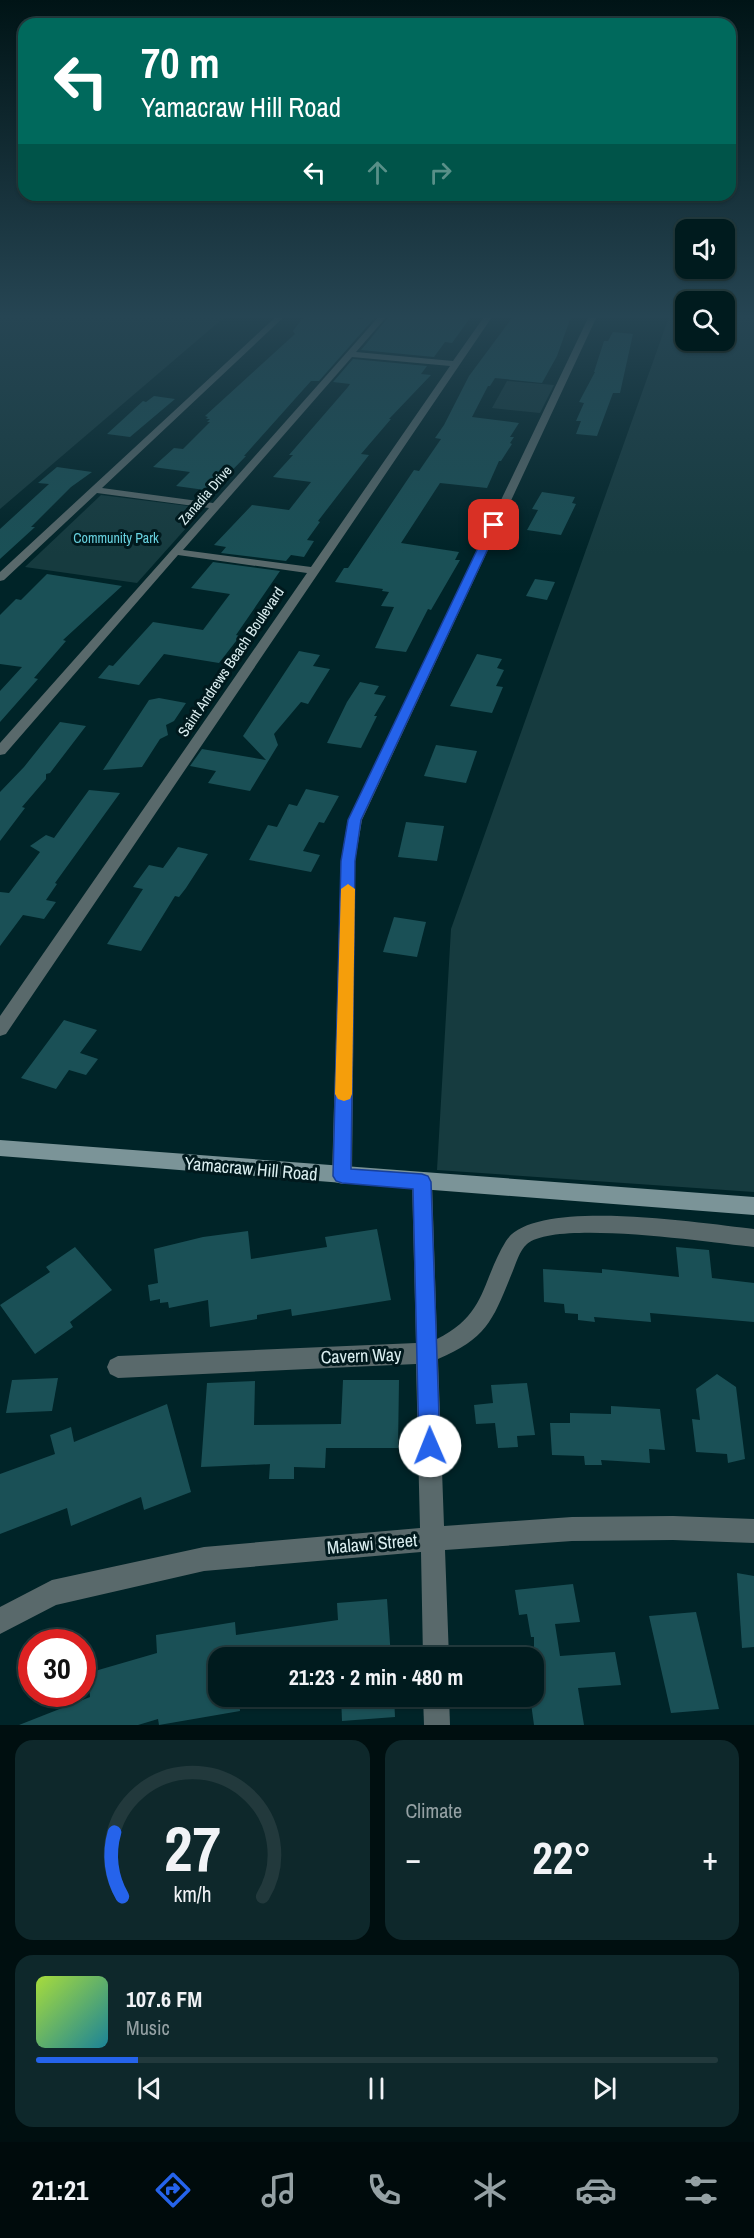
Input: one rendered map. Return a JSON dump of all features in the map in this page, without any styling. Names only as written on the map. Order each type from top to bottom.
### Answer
[{"type":"main road","name":"Yamacraw Hill Road","points":[[0,1148],[754,1206]]},
{"type":"street","points":[[0,578],[197,394]]},
{"type":"street","name":"Zanadia Drive","points":[[0,751],[314,394]]},
{"type":"street","name":"Saint Andrews Beach Boulevard","points":[[0,1029],[434,394]]},
{"type":"street","points":[[342,1176],[348,861],[355,820],[556,394]]},
{"type":"street","points":[[95,490],[216,506]]},
{"type":"street","points":[[176,552],[314,571]]},
{"type":"street","points":[[422,1182],[436,1647]]},
{"type":"street","name":"Cavern Way","points":[[118,1366],[428,1353],[459,1341],[478,1324],[492,1299],[509,1254],[521,1237],[531,1230],[579,1223],[754,1238]]},
{"type":"street","name":"Malawi Street","points":[[0,1621],[52,1593],[204,1559],[572,1529],[673,1528],[754,1532]]},
{"type":"street","points":[[436,1707],[437,1725]]},
{"type":"green space","points":[[0,394],[134,394],[0,509]]},
{"type":"green space","points":[[500,394],[549,394],[540,413],[492,408]]},
{"type":"green space","points":[[641,394],[754,394],[754,1192],[437,1170],[451,929]]},
{"type":"green space","name":"Community Park","points":[[101,495],[204,508],[137,583],[25,567]]},
{"type":"building","points":[[229,394],[299,394],[244,456],[246,456],[212,491],[176,486],[190,472],[153,467],[174,448],[183,449],[210,422],[207,422],[210,419],[206,419],[208,417],[205,416]]},
{"type":"building","points":[[341,394],[412,394],[361,454],[369,455],[318,521],[320,522],[307,540],[314,541],[304,557],[291,555],[286,561],[221,553],[226,547],[214,545],[252,505],[289,510],[311,482],[273,477],[293,455],[289,455]]},
{"type":"building","points":[[460,394],[484,394],[472,417],[519,423],[510,437],[514,437],[510,443],[512,444],[499,461],[487,488],[440,483],[401,543],[459,552],[455,560],[460,560],[431,610],[428,609],[406,652],[375,648],[394,607],[381,606],[389,592],[382,591],[383,589],[335,582],[344,568],[348,568],[414,470],[419,471],[441,439],[435,438]]},
{"type":"building","points":[[583,394],[612,394],[597,436],[576,434],[581,421],[576,421],[584,403],[579,402]]},
{"type":"building","points":[[154,396],[175,399],[130,437],[107,434],[143,401],[146,402]]},
{"type":"building","points":[[57,467],[92,472],[71,487],[31,527],[35,527],[0,559],[0,529],[49,484],[38,483]]},
{"type":"building","points":[[542,492],[575,497],[572,503],[576,504],[561,535],[527,530],[538,510],[532,509]]},
{"type":"building","points":[[213,562],[280,571],[236,635],[240,636],[219,663],[164,654],[139,685],[98,678],[109,665],[113,666],[153,622],[203,630],[230,594],[191,588]]},
{"type":"building","points":[[47,574],[122,586],[63,640],[66,641],[34,678],[38,679],[0,722],[0,691],[22,667],[0,664],[0,615],[16,599],[21,600]]},
{"type":"building","points":[[535,579],[555,582],[547,600],[526,596]]},
{"type":"building","points":[[299,651],[320,655],[313,666],[330,669],[308,704],[301,702],[274,734],[278,745],[250,791],[208,783],[216,771],[190,766],[202,749],[266,760],[243,736]]},
{"type":"building","points":[[477,654],[502,659],[497,668],[504,670],[496,686],[503,687],[492,713],[450,706]]},
{"type":"building","points":[[360,682],[379,686],[374,694],[386,696],[374,716],[377,716],[361,748],[327,743],[347,702]]},
{"type":"building","points":[[159,698],[186,703],[174,721],[166,725],[168,735],[160,739],[142,767],[103,770],[149,700]]},
{"type":"building","points":[[60,722],[86,726],[50,773],[46,774],[46,779],[22,807],[25,808],[0,841],[0,792],[24,767]]},
{"type":"building","points":[[436,745],[477,751],[466,783],[424,776]]},
{"type":"building","points":[[306,789],[339,796],[324,823],[319,822],[303,851],[320,855],[311,872],[249,860],[268,825],[277,827],[289,804],[297,806]]},
{"type":"building","points":[[89,790],[120,793],[55,883],[57,884],[46,900],[56,902],[44,919],[23,915],[0,946],[0,892],[9,893],[40,852],[30,846],[46,835],[54,838]]},
{"type":"building","points":[[406,822],[444,826],[437,861],[398,857]]},
{"type":"building","points":[[178,847],[208,854],[179,897],[175,896],[141,951],[107,944],[143,889],[133,887],[149,865],[163,868]]},
{"type":"building","points":[[394,917],[426,922],[417,957],[383,952]]},
{"type":"building","points":[[64,1020],[97,1030],[80,1053],[98,1059],[86,1075],[69,1070],[56,1089],[21,1078]]},
{"type":"building","points":[[377,1229],[391,1300],[292,1316],[291,1309],[257,1315],[257,1319],[210,1327],[208,1300],[169,1308],[168,1302],[160,1303],[160,1299],[150,1301],[148,1285],[158,1283],[154,1249],[203,1237],[248,1231],[251,1259],[327,1247],[325,1237]]},
{"type":"building","points":[[75,1247],[112,1290],[70,1322],[73,1327],[35,1354],[0,1305],[50,1272],[46,1267]]},
{"type":"building","points":[[676,1247],[709,1250],[712,1278],[754,1283],[754,1322],[650,1313],[651,1322],[594,1317],[595,1322],[578,1320],[578,1314],[565,1313],[564,1304],[544,1302],[543,1269],[602,1273],[602,1269],[679,1277]]},
{"type":"building","points":[[717,1374],[736,1387],[745,1459],[728,1463],[727,1454],[696,1452],[692,1419],[700,1420],[696,1389]]},
{"type":"building","points":[[58,1378],[52,1411],[6,1413],[12,1380]]},
{"type":"building","points":[[343,1380],[399,1380],[398,1448],[326,1448],[325,1468],[294,1467],[294,1479],[269,1479],[270,1464],[201,1467],[207,1383],[255,1381],[254,1425],[341,1424]]},
{"type":"building","points":[[527,1383],[535,1435],[517,1436],[518,1447],[498,1448],[495,1423],[476,1424],[474,1405],[493,1403],[491,1385]]},
{"type":"building","points":[[167,1404],[191,1492],[144,1510],[141,1497],[71,1526],[67,1508],[0,1534],[0,1474],[55,1454],[50,1435],[71,1427],[74,1442]]},
{"type":"building","points":[[611,1406],[660,1409],[665,1450],[649,1449],[650,1463],[601,1460],[602,1465],[585,1465],[584,1456],[552,1455],[550,1423],[570,1423],[570,1413],[611,1414]]},
{"type":"building","points":[[737,1573],[754,1576],[754,1647],[742,1648]]},
{"type":"building","points":[[573,1584],[580,1622],[555,1624],[560,1656],[615,1652],[621,1685],[578,1688],[584,1725],[534,1725],[532,1707],[544,1707],[544,1647],[534,1647],[534,1637],[531,1637],[527,1614],[519,1615],[515,1590]]},
{"type":"building","points":[[387,1599],[390,1647],[208,1647],[208,1707],[240,1707],[240,1711],[159,1725],[158,1719],[138,1725],[19,1725],[65,1707],[96,1707],[96,1671],[157,1653],[156,1635],[235,1622],[236,1635],[338,1620],[337,1603]]},
{"type":"building","points":[[696,1612],[719,1709],[671,1713],[649,1616]]},
{"type":"building","points":[[341,1707],[395,1707],[395,1717],[342,1721]]},
{"type":"slow traffic","points":[[344,1094],[348,889]]},
{"type":"route","points":[[430,1446],[422,1182],[342,1176],[348,861],[355,820],[494,525]]}]
